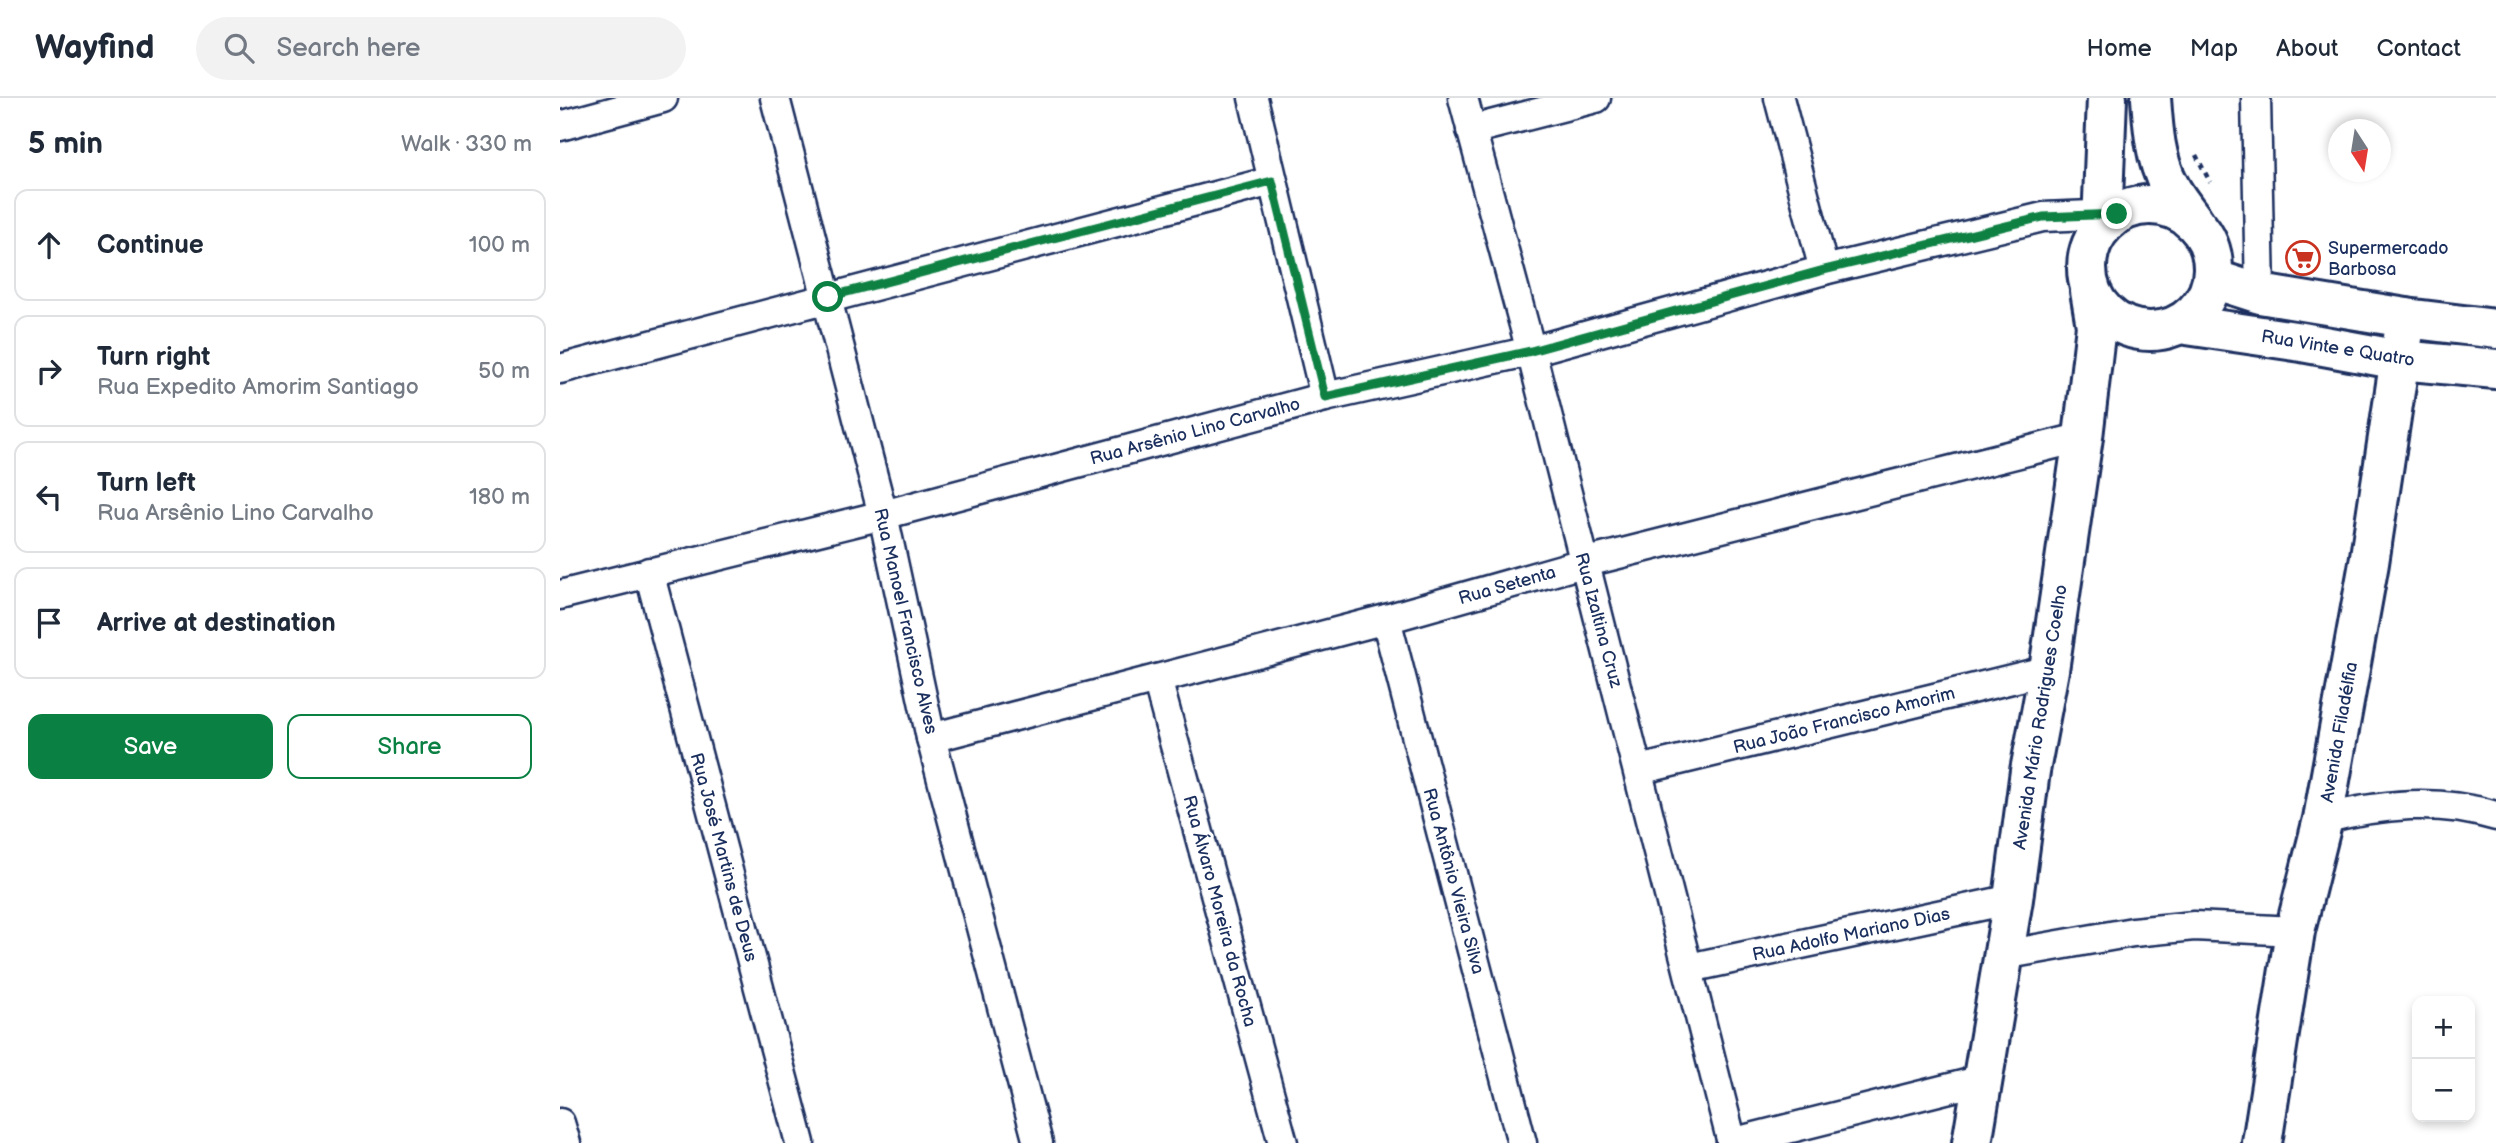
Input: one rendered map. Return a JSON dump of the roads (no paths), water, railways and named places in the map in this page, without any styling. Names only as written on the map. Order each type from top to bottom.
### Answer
[{"type":"main road","points":[[2107,98],[2107,218],[2088,253],[2086,270],[2090,291],[2101,309],[2118,323],[2138,330],[2160,331],[2180,324],[2195,313],[2207,298],[2213,279],[2214,258],[2207,239],[2169,186],[2154,135],[2151,98]]},
{"type":"main road","points":[[2107,218],[2133,207],[2149,205],[2165,206],[2194,222]]},
{"type":"main road","points":[[2213,279],[2260,294],[2406,318],[2496,329]]},
{"type":"main road","name":"Avenida Mário Rodrigues Coelho","points":[[1972,1143],[2013,899],[2030,771],[2049,670],[2083,437],[2096,326],[2090,291]]},
{"type":"main road","name":"Avenida Filadélfia","points":[[2262,1143],[2295,931],[2323,819],[2370,563],[2406,318]]},
{"type":"main road","name":"Rua Vinte e Quatro","points":[[2180,324],[2400,359],[2496,369]]},
{"type":"street","points":[[560,126],[663,98]]},
{"type":"street","name":"Rua Manoel Francisco Alves","points":[[775,98],[883,515],[932,738],[1038,1143]]},
{"type":"street","points":[[1253,98],[1325,397]]},
{"type":"street","name":"Rua Izaltina Cruz","points":[[1463,98],[1531,351],[1732,1143]]},
{"type":"street","points":[[1471,130],[1596,98]]},
{"type":"street","points":[[1779,98],[1824,270]]},
{"type":"street","points":[[2256,98],[2260,294]]},
{"type":"street","points":[[560,369],[1272,181]]},
{"type":"street","name":"Rua Arsênio Lino Carvalho","points":[[560,596],[883,515],[1325,397],[1531,351],[1824,270],[2043,217],[2107,218]]},
{"type":"street","name":"Rua Setenta","points":[[932,738],[1386,619],[1583,563],[2083,437]]},
{"type":"street","name":"Rua José Martins de Deus","points":[[649,572],[800,1143]]},
{"type":"street","name":"Rua Antônio Vieira Silva","points":[[1386,619],[1522,1143]]},
{"type":"street","name":"Rua João Francisco Amorim","points":[[1639,771],[2049,670]]},
{"type":"street","name":"Rua Álvaro Moreira da Rocha","points":[[1157,680],[1283,1143]]},
{"type":"street","points":[[2323,819],[2360,809],[2399,804],[2473,809],[2496,816]]},
{"type":"street","name":"Rua Adolfo Mariano Dias","points":[[1689,968],[2013,899]]},
{"type":"street","points":[[2004,954],[2133,932],[2194,926],[2295,931]]},
{"type":"street","points":[[1732,1143],[1982,1080]]},
{"type":"street","points":[[560,1122],[566,1143]]},
{"type":"place","name":"Supermercado Barbosa","points":[[2303,258]]}]
